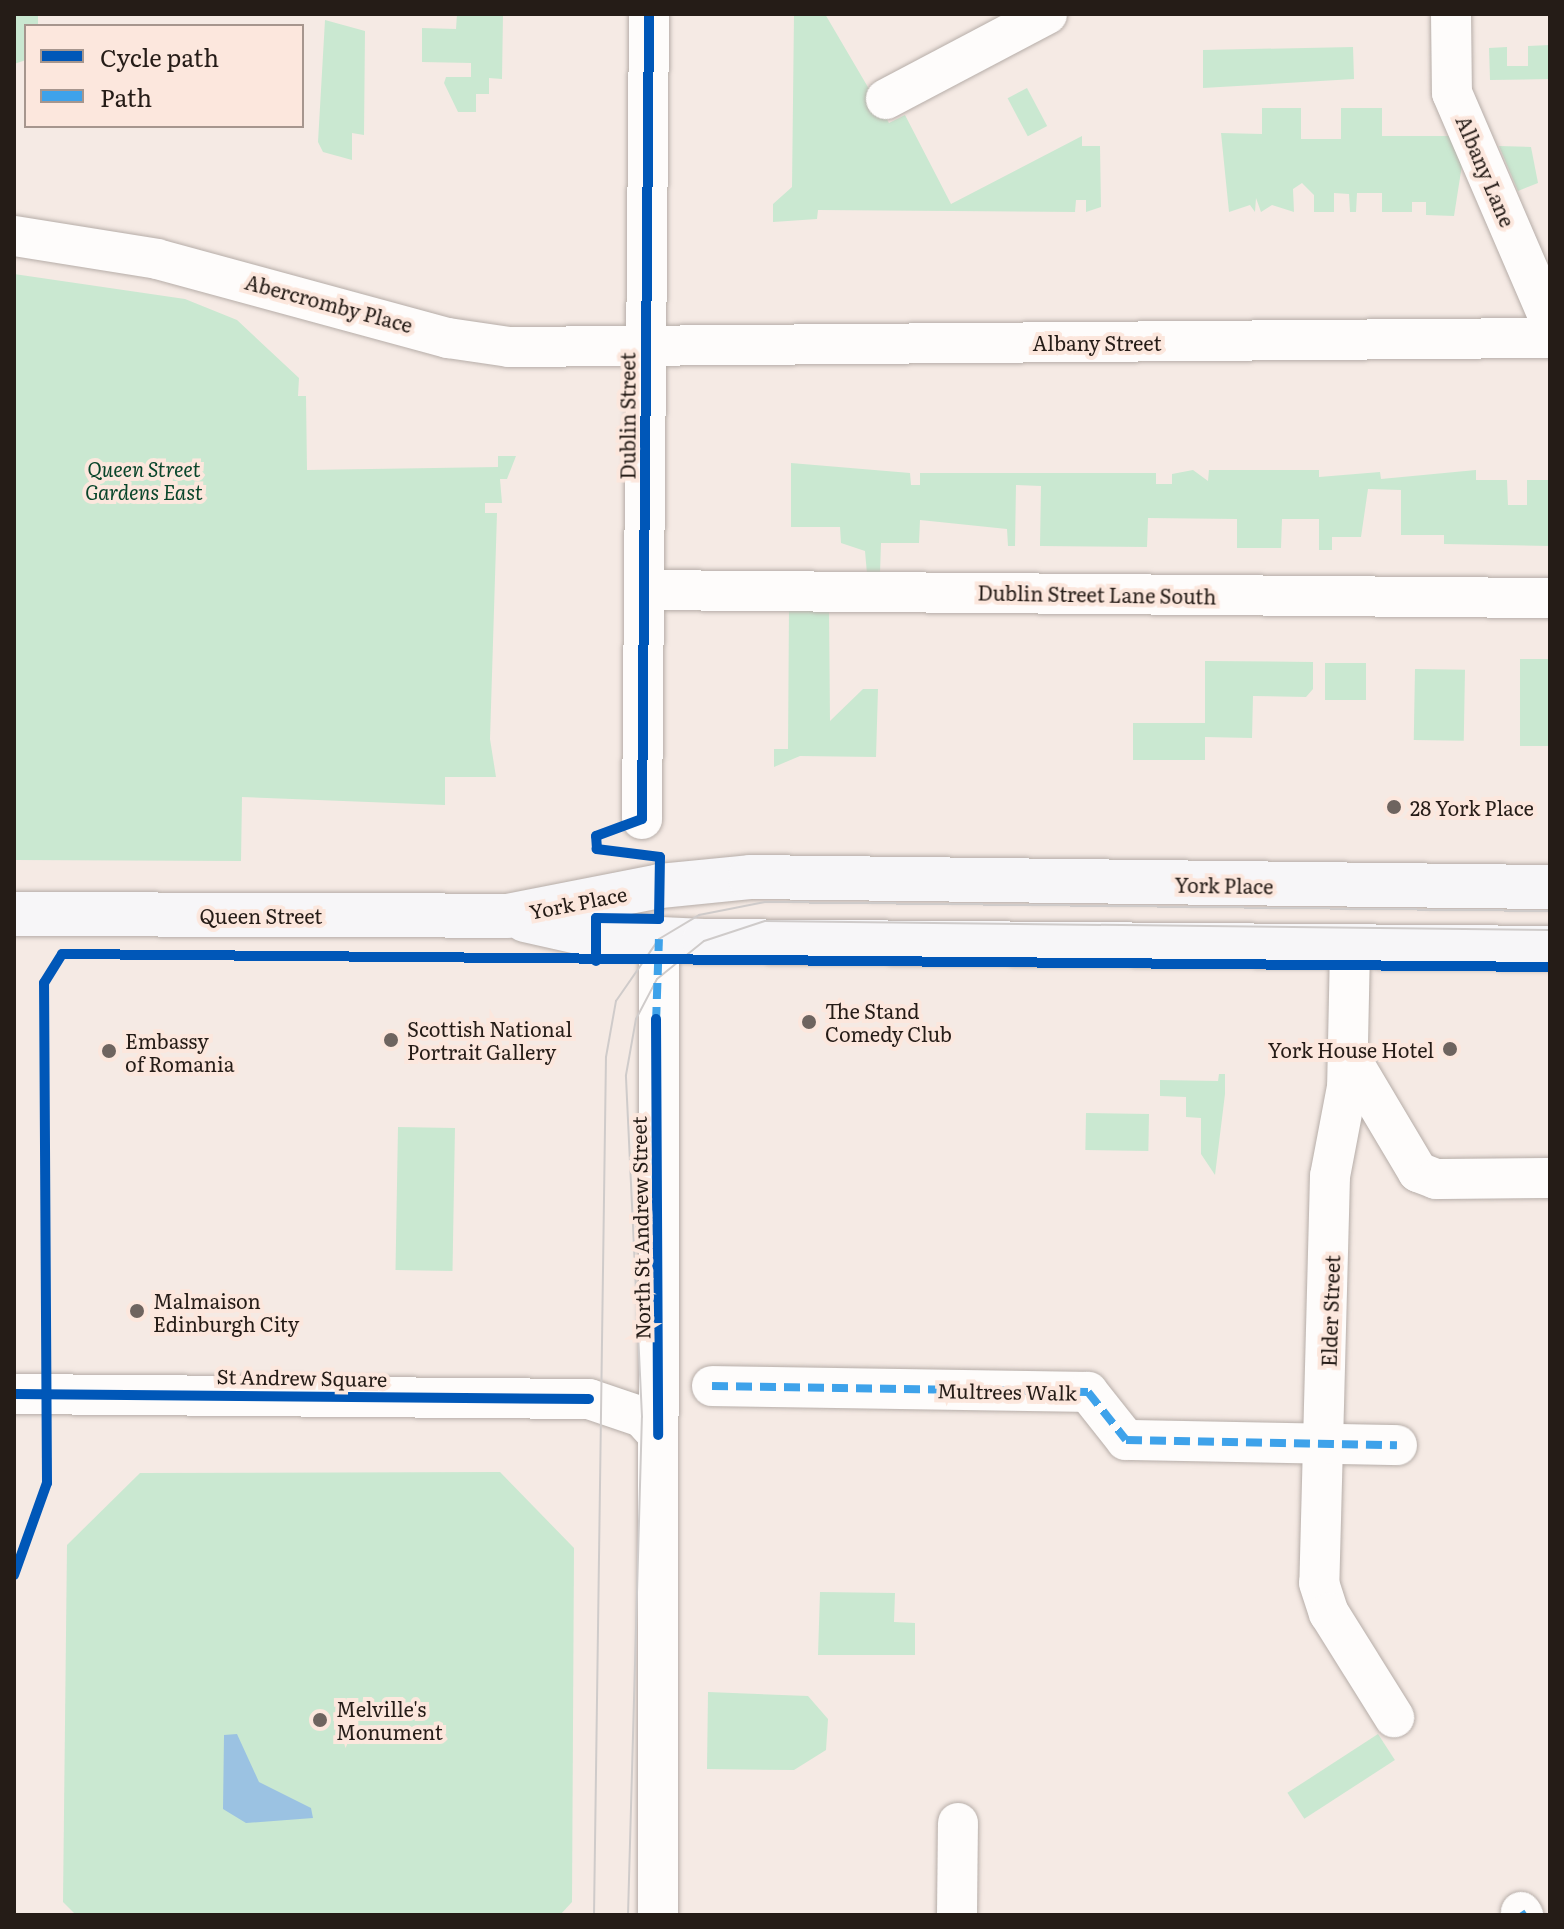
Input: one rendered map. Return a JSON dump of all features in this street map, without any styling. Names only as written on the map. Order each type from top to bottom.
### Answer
[{"type":"street","name":"Dublin Street","points":[[642,819],[649,14]]},
{"type":"street","points":[[886,99],[1047,14]]},
{"type":"street","name":"Albany Lane","points":[[1451,14],[1452,93],[1550,321]]},
{"type":"street","name":"Abercromby Place","points":[[14,236],[213,272],[477,344],[645,345]]},
{"type":"street","name":"Albany Street","points":[[645,345],[1550,338]]},
{"type":"street","name":"Dublin Street Lane South","points":[[644,590],[1550,598]]},
{"type":"street","name":"York Place","points":[[507,916],[660,886],[750,877],[1550,887]]},
{"type":"street","name":"Elder Street","points":[[1351,886],[1349,1056],[1330,1176],[1322,1597],[1394,1717]]},
{"type":"street","name":"Queen Street","points":[[14,914],[507,916]]},
{"type":"street","name":"York Place","points":[[507,916],[596,936],[659,939],[1550,948]]},
{"type":"street","name":"North St Andrew Street","points":[[658,1435],[656,1102],[659,939]]},
{"type":"street","points":[[1349,1056],[1418,1172],[1436,1179],[1550,1178]]},
{"type":"street","name":"Multrees Walk","points":[[712,1386],[1088,1392],[1126,1440],[1326,1445]]},
{"type":"street","name":"St Andrew Square","points":[[14,1394],[589,1399],[633,1412],[658,1435]]},
{"type":"street","points":[[658,1435],[658,1915]]},
{"type":"street","points":[[1326,1445],[1397,1445]]},
{"type":"street","points":[[957,1915],[958,1823]]},
{"type":"green space","points":[[14,14],[38,14],[38,24],[24,24],[24,61],[14,64]]},
{"type":"green space","points":[[457,14],[503,14],[502,79],[489,78],[489,94],[476,94],[476,112],[458,112],[444,83],[446,77],[471,77],[471,63],[422,62],[422,28],[456,29]]},
{"type":"green space","points":[[794,14],[825,14],[889,123],[905,115],[951,204],[1082,136],[1082,146],[1100,146],[1101,207],[1086,212],[1086,200],[1076,200],[1075,212],[818,210],[817,219],[773,222],[773,204],[792,187]]},
{"type":"green space","points":[[325,20],[365,31],[364,135],[352,133],[352,160],[323,152],[318,142]]},
{"type":"green space","points":[[1550,45],[1550,79],[1490,80],[1489,48],[1507,47],[1507,66],[1528,66],[1528,46]]},
{"type":"green space","points":[[1353,47],[1354,79],[1203,88],[1203,50]]},
{"type":"green space","points":[[1027,88],[1047,126],[1028,136],[1008,98]]},
{"type":"green space","points":[[1262,108],[1301,108],[1301,139],[1341,139],[1341,108],[1382,108],[1382,136],[1450,136],[1462,165],[1454,216],[1426,215],[1426,202],[1412,202],[1412,212],[1382,212],[1382,193],[1357,193],[1356,212],[1350,212],[1349,194],[1334,193],[1334,212],[1314,212],[1314,195],[1302,183],[1293,189],[1294,212],[1272,205],[1261,212],[1256,198],[1255,212],[1250,205],[1229,212],[1221,133],[1262,134]]},
{"type":"green space","points":[[1499,146],[1531,147],[1538,183],[1518,191]]},
{"type":"green space","name":"Queen Street Gardens East","points":[[14,274],[185,299],[237,320],[299,378],[298,396],[306,396],[307,470],[498,467],[498,456],[516,456],[507,479],[500,479],[502,503],[485,503],[485,513],[497,513],[490,739],[496,777],[445,777],[445,805],[242,797],[241,861],[14,860]]},
{"type":"green space","points":[[791,463],[910,473],[911,485],[920,485],[920,473],[1156,473],[1156,484],[1172,484],[1172,474],[1193,470],[1208,481],[1209,470],[1319,470],[1319,477],[1380,472],[1381,479],[1476,470],[1476,480],[1507,480],[1508,505],[1527,505],[1527,480],[1550,480],[1550,546],[1444,544],[1444,535],[1401,535],[1401,490],[1368,489],[1361,537],[1332,537],[1332,550],[1319,550],[1319,519],[1282,519],[1281,548],[1237,548],[1237,519],[1148,518],[1147,547],[1040,546],[1041,486],[1016,485],[1015,546],[1008,546],[1007,529],[920,520],[919,543],[881,543],[880,574],[867,574],[865,551],[841,543],[840,527],[791,527]]},
{"type":"green space","points":[[789,607],[829,608],[830,721],[863,689],[878,689],[876,757],[800,756],[774,767],[774,749],[788,749]]},
{"type":"green space","points":[[1520,659],[1550,659],[1550,746],[1520,746]]},
{"type":"green space","points":[[1205,661],[1313,662],[1313,689],[1306,697],[1253,696],[1252,738],[1205,737],[1205,760],[1133,760],[1133,723],[1205,723]]},
{"type":"green space","points":[[1325,663],[1366,663],[1366,700],[1325,700]]},
{"type":"green space","points":[[1415,669],[1465,670],[1464,741],[1414,740]]},
{"type":"green space","points":[[1219,1074],[1225,1074],[1225,1094],[1215,1175],[1201,1154],[1201,1118],[1186,1117],[1186,1097],[1160,1096],[1160,1080],[1218,1081]]},
{"type":"green space","points":[[1086,1113],[1149,1114],[1148,1151],[1085,1150]]},
{"type":"green space","points":[[398,1127],[455,1128],[452,1271],[396,1270]]},
{"type":"green space","points":[[500,1472],[574,1548],[572,1902],[560,1915],[76,1915],[63,1902],[67,1545],[140,1473]]},
{"type":"green space","points":[[820,1592],[895,1593],[894,1622],[915,1623],[915,1655],[818,1655]]},
{"type":"green space","points":[[708,1692],[808,1696],[828,1719],[826,1750],[794,1770],[707,1769]]},
{"type":"green space","points":[[1378,1734],[1395,1760],[1304,1819],[1287,1793]]},
{"type":"water","points":[[237,1734],[259,1782],[311,1808],[313,1818],[246,1823],[223,1809],[224,1735]]},
{"type":"tram line","points":[[594,1915],[606,1057],[616,1001],[659,939],[699,915],[765,902],[1550,911]]},
{"type":"tram line","points":[[628,1915],[642,1417],[626,1075],[636,1019],[657,979],[704,941],[765,921],[1550,930]]},
{"type":"marked path","points":[[656,1023],[659,939]]},
{"type":"marked path","points":[[712,1386],[1088,1392],[1126,1440],[1397,1445]]},
{"type":"cycle path","points":[[596,961],[596,918],[659,919],[660,857],[597,849],[596,836],[642,819],[649,14]]},
{"type":"cycle path","points":[[14,1575],[47,1483],[44,983],[62,954],[1550,967]]},
{"type":"cycle path","points":[[656,1019],[658,1435]]},
{"type":"cycle path","points":[[14,1394],[589,1399]]},
{"type":"place","name":"28 York Place","points":[[1394,807]]},
{"type":"place","name":"The Stand Comedy Club","points":[[809,1022]]},
{"type":"place","name":"Scottish National Portrait Gallery","points":[[391,1040]]},
{"type":"place","name":"York House Hotel","points":[[1450,1049]]},
{"type":"place","name":"Embassy of Romania","points":[[109,1051]]},
{"type":"place","name":"Malmaison Edinburgh City","points":[[137,1311]]},
{"type":"place","name":"Melville's Monument","points":[[320,1720]]}]
